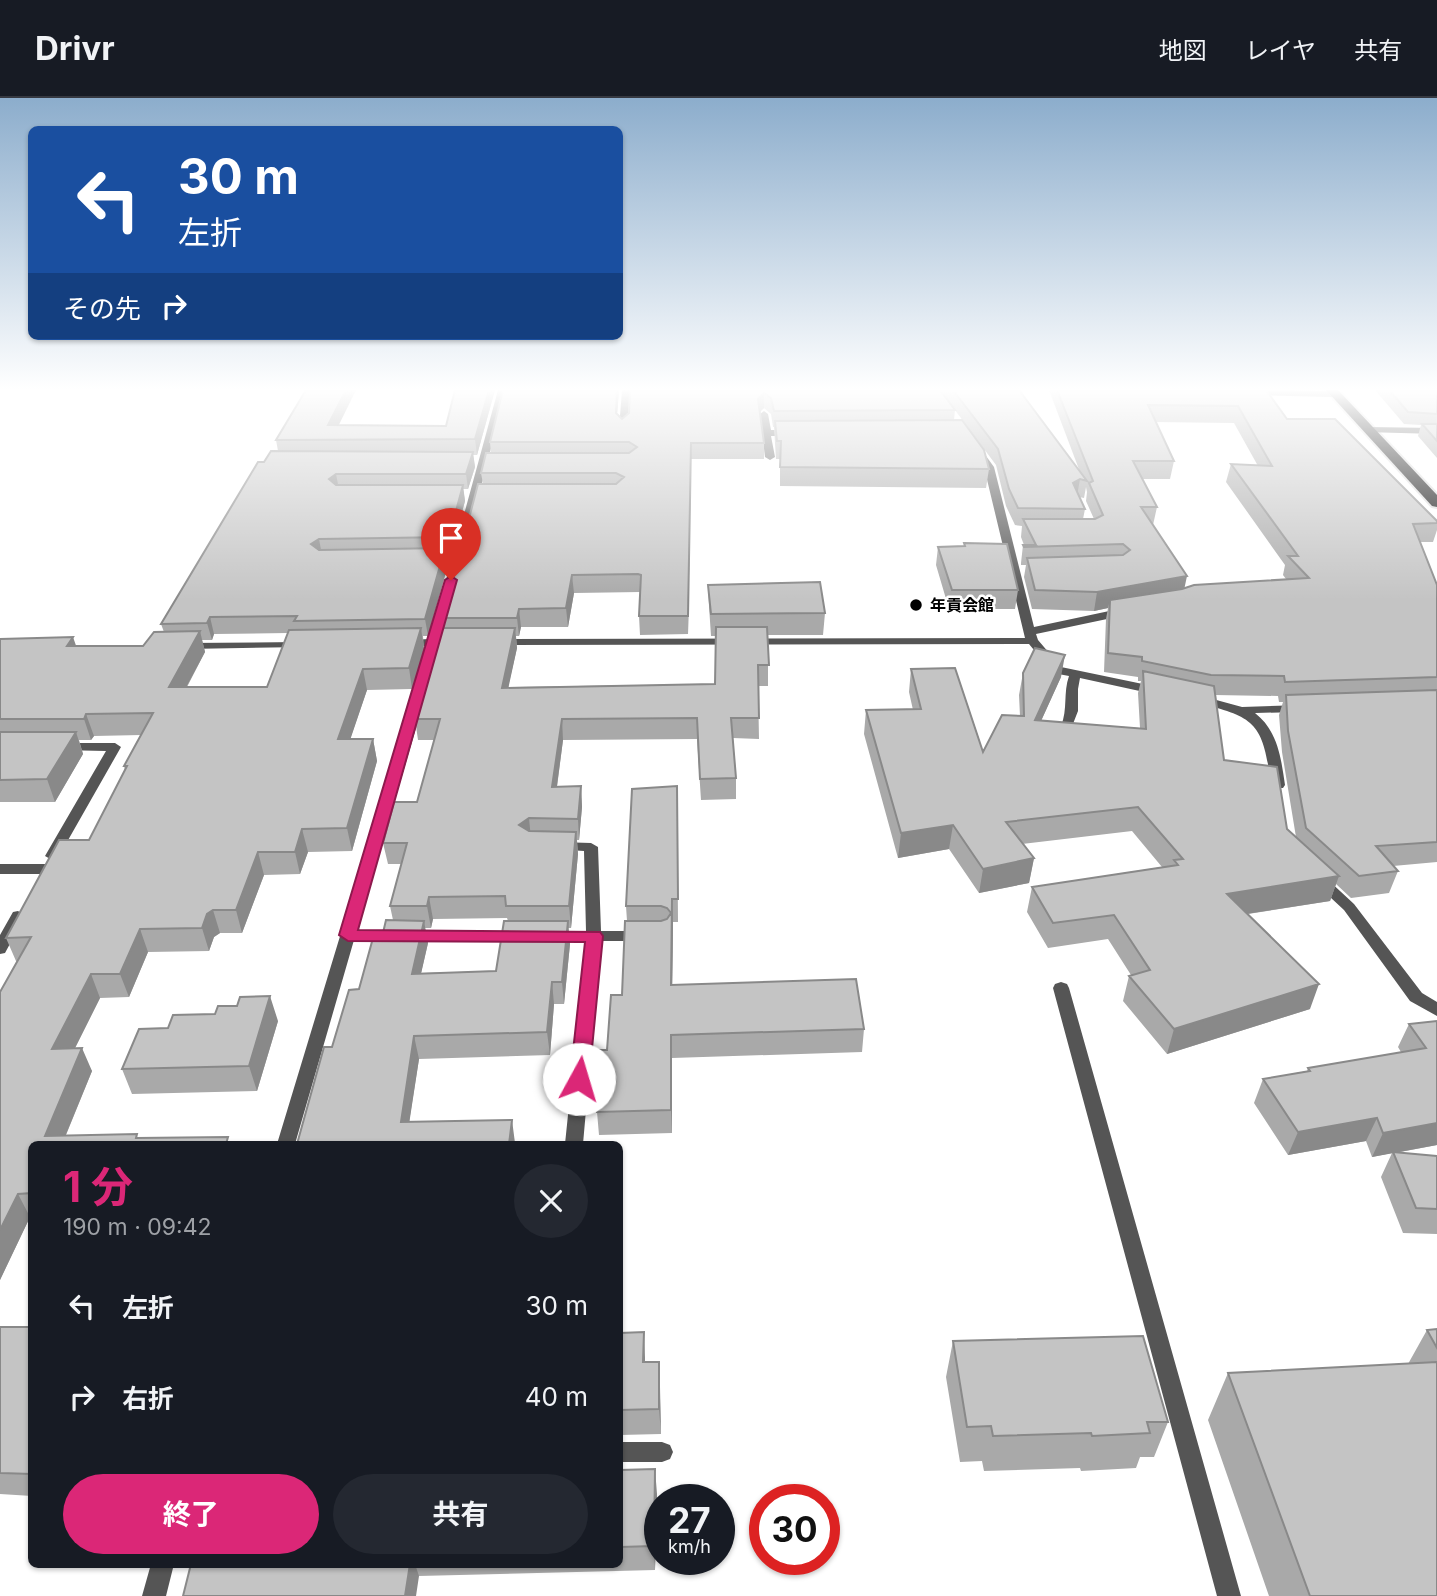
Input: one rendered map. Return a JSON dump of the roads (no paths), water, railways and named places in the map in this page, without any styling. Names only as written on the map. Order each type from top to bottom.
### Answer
[{"type":"highway","points":[[1396,460],[1437,503]]},
{"type":"street","points":[[287,1141],[435,642],[450,559],[474,495],[483,460]]},
{"type":"street","points":[[984,460],[1011,531],[1021,571],[1030,636],[1057,670],[1245,710],[1314,708]]},
{"type":"street","points":[[489,642],[1030,636],[1103,614],[1141,610]]},
{"type":"street","points":[[394,643],[462,642]]},
{"type":"street","points":[[177,646],[312,644]]},
{"type":"street","points":[[1067,726],[1074,711],[1071,685],[1076,674]]},
{"type":"street","points":[[1245,710],[1263,724],[1275,755],[1279,795]]},
{"type":"street","points":[[0,869],[42,875],[115,747],[55,747]]},
{"type":"street","points":[[543,846],[591,847],[594,936],[574,1141]]},
{"type":"street","points":[[1309,871],[1349,907],[1416,997],[1437,1010]]},
{"type":"street","points":[[0,949],[26,903]]},
{"type":"street","points":[[348,935],[661,936]]},
{"type":"street","points":[[1061,988],[1229,1596]]},
{"type":"street","points":[[623,1452],[662,1452]]},
{"type":"street","points":[[154,1596],[162,1568]]},
{"type":"place","name":"年貢会館","points":[[916,605]]}]
